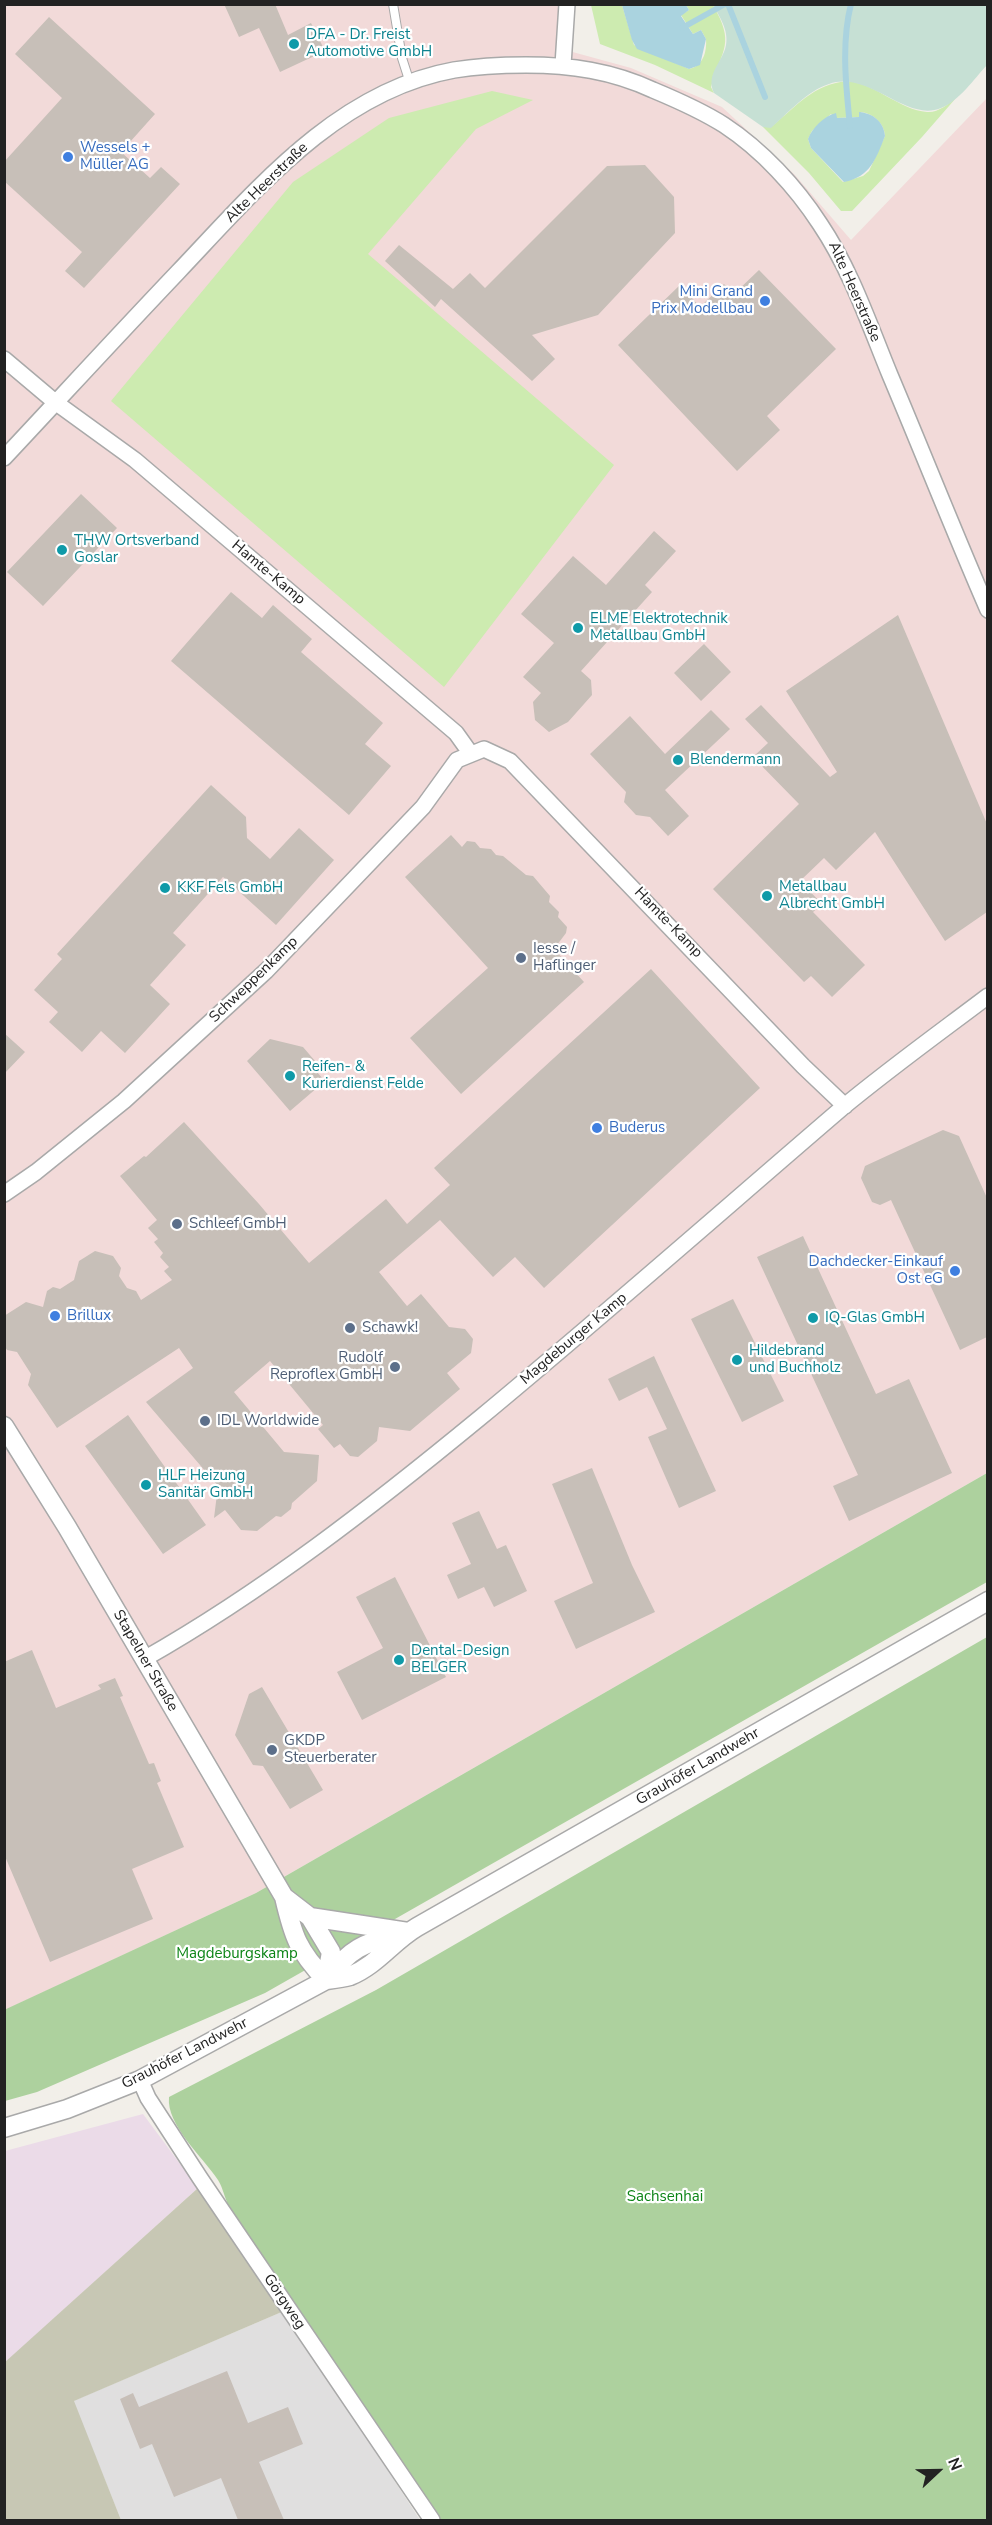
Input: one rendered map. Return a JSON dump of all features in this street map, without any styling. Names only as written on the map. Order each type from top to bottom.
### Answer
[{"type":"street","points":[[563,65],[567,4]]},
{"type":"street","name":"Alte Heerstraße","points":[[4,458],[259,187],[294,154],[336,122],[363,105],[410,83],[451,71],[492,65],[563,65],[600,71],[639,83],[724,125],[759,152],[818,219],[855,288],[987,610]]},
{"type":"street","name":"Hamte-Kamp","points":[[4,359],[55,402],[135,460],[477,752],[510,761],[803,1066],[845,1106]]},
{"type":"street","name":"Schweppenkamp","points":[[4,1194],[36,1172],[124,1101],[266,971],[423,807],[457,760],[477,752]]},
{"type":"street","name":"Magdeburger Kamp","points":[[144,1659],[182,1638],[326,1540],[426,1462],[654,1272],[845,1106],[987,996]]},
{"type":"street","name":"Stapelner Straße","points":[[4,1426],[67,1527],[284,1897],[291,1929],[306,1959],[326,1980]]},
{"type":"street","name":"Grauhöfer Landwehr","points":[[4,2128],[68,2109],[140,2080],[326,1980],[350,1976],[378,1959],[408,1932],[987,1601]]},
{"type":"street","name":"Stapelner Straße","points":[[284,1897],[310,1917],[331,1952],[326,1980]]},
{"type":"street","points":[[310,1917],[408,1932]]},
{"type":"street","name":"Görgweg","points":[[140,2080],[148,2098],[200,2178],[432,2520]]},
{"type":"lane","points":[[393,4],[402,58],[410,83]]},
{"type":"shaded area","points":[[5,5],[561,5],[558,48],[631,68],[722,107],[794,174],[851,240],[987,98],[987,1473],[256,1893],[5,2010]]},
{"type":"shaded area","points":[[713,5],[987,5],[987,65],[960,95],[941,108],[928,111],[914,109],[873,89],[844,82],[821,87],[798,103],[771,128],[763,127],[714,93],[713,74],[727,39],[723,24]]},
{"type":"shaded area","points":[[143,2114],[198,2188],[5,2363],[5,2151]]},
{"type":"shaded area","points":[[198,2188],[284,2311],[74,2401],[121,2520],[5,2520],[4,2363]]},
{"type":"shaded area","points":[[284,2311],[420,2520],[121,2520],[73,2401]]},
{"type":"green space","points":[[591,5],[622,5],[634,45],[689,69],[701,62],[706,49],[706,39],[701,30],[693,34],[681,15],[689,10],[686,5],[713,5],[724,29],[725,38],[723,54],[711,87],[714,93],[655,65],[600,44]]},
{"type":"green space","points":[[848,81],[858,83],[907,107],[927,112],[939,110],[956,98],[852,211],[841,211],[809,173],[763,127],[771,127],[806,97],[825,86]],"holes":[[[861,112],[880,123],[885,136],[869,171],[863,176],[843,182],[811,148],[808,139],[812,131],[831,114],[836,118],[860,117]]]},
{"type":"green space","points":[[492,91],[533,100],[476,129],[368,254],[614,465],[444,687],[111,401],[293,182],[389,118]]},
{"type":"green space","name":"Magdeburgskamp","points":[[987,1473],[987,1582],[265,1993],[37,2092],[5,2101],[4,2010],[256,1893]]},
{"type":"green space","name":"Sachsenhai","points":[[987,1637],[987,2520],[434,2520],[223,2204],[227,2202],[219,2182],[173,2119],[169,2097],[376,1990]]},
{"type":"water","points":[[622,5],[686,5],[689,10],[681,16],[693,34],[701,30],[706,39],[700,65],[689,69],[637,49],[632,40]]},
{"type":"water","points":[[859,112],[877,119],[885,136],[871,166],[860,176],[844,182],[811,148],[808,139],[815,127],[827,117],[836,113],[837,118],[859,117]]},
{"type":"building","points":[[224,4],[275,4],[288,35],[311,23],[325,51],[280,72],[259,28],[239,37]]},
{"type":"building","name":"Wessels + Müller AG","points":[[49,17],[155,114],[121,152],[150,178],[161,167],[180,184],[84,288],[65,271],[82,252],[4,181],[4,162],[62,98],[15,54]]},
{"type":"building","points":[[645,165],[674,197],[675,233],[598,315],[532,335],[555,359],[532,381],[441,299],[435,307],[385,261],[399,245],[453,289],[470,273],[485,288],[607,166]]},
{"type":"building","points":[[759,270],[836,349],[767,416],[780,430],[737,471],[618,345],[680,285],[700,307],[724,284],[734,294]]},
{"type":"building","name":"THW Ortsverband Goslar","points":[[81,494],[117,528],[43,606],[7,572]]},
{"type":"building","name":"ELME Elektrotechnik Metallbau GmbH","points":[[654,531],[676,551],[645,585],[652,592],[581,671],[591,680],[592,695],[568,722],[549,732],[535,720],[533,702],[541,693],[523,677],[554,643],[521,614],[573,556],[606,585]]},
{"type":"building","points":[[231,592],[262,618],[273,605],[312,639],[301,652],[383,723],[365,744],[391,766],[349,815],[171,661]]},
{"type":"building","points":[[898,615],[987,824],[987,912],[945,941],[875,832],[836,870],[824,858],[800,881],[822,904],[813,912],[865,965],[832,997],[811,976],[804,982],[713,889],[799,804],[753,757],[768,743],[745,719],[761,705],[830,777],[837,772],[786,691]]},
{"type":"building","points":[[704,644],[731,672],[701,701],[674,673]]},
{"type":"building","name":"Blendermann","points":[[711,710],[730,729],[665,790],[689,816],[668,836],[650,817],[636,815],[624,802],[626,792],[590,754],[630,716],[665,754]]},
{"type":"building","name":"KKF Fels GmbH","points":[[211,785],[246,817],[247,838],[270,859],[299,828],[334,860],[276,925],[223,877],[173,933],[186,945],[150,985],[170,1004],[125,1053],[101,1031],[82,1052],[49,1022],[58,1012],[34,990],[62,959],[57,954]]},
{"type":"building","name":"Iesse / Haflinger","points":[[451,835],[462,847],[467,841],[475,842],[480,848],[491,849],[496,855],[503,856],[526,875],[533,876],[550,896],[549,902],[559,912],[558,917],[567,927],[566,933],[554,949],[584,982],[461,1094],[410,1038],[488,968],[405,877]]},
{"type":"building","points":[[651,969],[760,1088],[544,1288],[515,1257],[493,1277],[440,1220],[379,1272],[407,1306],[421,1294],[449,1327],[465,1329],[473,1339],[471,1353],[447,1373],[460,1389],[410,1431],[379,1427],[377,1441],[358,1457],[350,1456],[340,1444],[334,1448],[318,1429],[323,1425],[270,1361],[234,1392],[284,1452],[319,1455],[317,1481],[292,1503],[291,1509],[281,1517],[276,1516],[257,1531],[241,1530],[225,1510],[214,1518],[218,1486],[146,1402],[193,1368],[179,1348],[57,1428],[28,1385],[31,1374],[17,1352],[7,1350],[4,1345],[4,1316],[26,1302],[43,1307],[47,1291],[53,1287],[60,1289],[74,1280],[79,1261],[95,1251],[113,1256],[121,1268],[119,1276],[127,1288],[136,1291],[141,1300],[172,1280],[164,1271],[169,1267],[160,1257],[163,1253],[154,1242],[158,1239],[148,1228],[157,1220],[120,1176],[144,1156],[146,1157],[184,1122],[309,1263],[386,1199],[407,1224],[450,1185],[434,1168]]},
{"type":"building","points":[[4,1033],[25,1052],[4,1074]]},
{"type":"building","name":"Reifen- & Kurierdienst Felde","points":[[270,1039],[303,1047],[315,1061],[315,1070],[325,1081],[290,1111],[247,1061]]},
{"type":"building","name":"Dachdecker-Einkauf Ost eG","points":[[943,1130],[959,1136],[987,1198],[987,1337],[960,1350],[891,1200],[880,1205],[872,1202],[861,1178],[865,1166]]},
{"type":"building","name":"IQ-Glas GmbH","points":[[803,1236],[876,1394],[909,1379],[952,1473],[849,1521],[833,1486],[858,1475],[757,1257]]},
{"type":"building","name":"Hildebrand und Buchholz","points":[[733,1299],[784,1401],[742,1422],[691,1319]]},
{"type":"building","points":[[654,1356],[716,1491],[679,1508],[648,1437],[667,1429],[647,1387],[619,1401],[608,1379]]},
{"type":"building","name":"HLF Heizung Sanitär GmbH","points":[[128,1415],[206,1525],[163,1554],[85,1446]]},
{"type":"building","points":[[592,1468],[632,1565],[655,1612],[576,1649],[554,1601],[593,1583],[552,1484]]},
{"type":"building","points":[[479,1511],[497,1549],[506,1545],[527,1591],[494,1607],[484,1587],[458,1599],[447,1575],[471,1564],[452,1523]]},
{"type":"building","name":"Dental-Design BELGER","points":[[395,1577],[446,1677],[362,1720],[337,1672],[383,1648],[356,1597]]},
{"type":"building","points":[[32,1650],[56,1708],[101,1689],[98,1685],[115,1678],[123,1696],[120,1697],[149,1764],[154,1763],[161,1781],[157,1783],[184,1847],[132,1869],[153,1919],[50,1962],[4,1854],[4,1662]]},
{"type":"building","name":"GKDP Steuerberater","points":[[262,1687],[323,1790],[290,1809],[263,1766],[253,1765],[235,1735],[249,1694]]},
{"type":"building","points":[[227,2371],[248,2423],[288,2407],[303,2444],[259,2462],[284,2520],[238,2520],[221,2478],[174,2497],[152,2444],[140,2449],[120,2399],[133,2393],[139,2407]]},
{"type":"waterway","points":[[682,28],[725,4]]},
{"type":"waterway","points":[[728,4],[765,97]]},
{"type":"waterway","points":[[850,126],[845,50],[851,4]]},
{"type":"place","name":"DFA - Dr. Freist Automotive GmbH","points":[[294,44]]},
{"type":"place","name":"Wessels + Müller AG","points":[[68,157]]},
{"type":"place","name":"Mini Grand Prix Modellbau","points":[[765,301]]},
{"type":"place","name":"THW Ortsverband Goslar","points":[[62,550]]},
{"type":"place","name":"ELME Elektrotechnik Metallbau GmbH","points":[[578,628]]},
{"type":"place","name":"Blendermann","points":[[678,760]]},
{"type":"place","name":"KKF Fels GmbH","points":[[165,888]]},
{"type":"place","name":"Metallbau Albrecht GmbH","points":[[767,896]]},
{"type":"place","name":"Iesse / Haflinger","points":[[521,958]]},
{"type":"place","name":"Reifen- & Kurierdienst Felde","points":[[290,1076]]},
{"type":"place","name":"Buderus","points":[[597,1128]]},
{"type":"place","name":"Schleef GmbH","points":[[177,1224]]},
{"type":"place","name":"Dachdecker-Einkauf Ost eG","points":[[955,1271]]},
{"type":"place","name":"Brillux","points":[[55,1316]]},
{"type":"place","name":"IQ-Glas GmbH","points":[[813,1318]]},
{"type":"place","name":"Schawk!","points":[[350,1328]]},
{"type":"place","name":"Hildebrand und Buchholz","points":[[737,1360]]},
{"type":"place","name":"Rudolf Reproflex GmbH","points":[[395,1367]]},
{"type":"place","name":"IDL Worldwide","points":[[205,1421]]},
{"type":"place","name":"HLF Heizung Sanitär GmbH","points":[[146,1485]]},
{"type":"place","name":"Dental-Design BELGER","points":[[399,1660]]},
{"type":"place","name":"GKDP Steuerberater","points":[[272,1750]]}]
